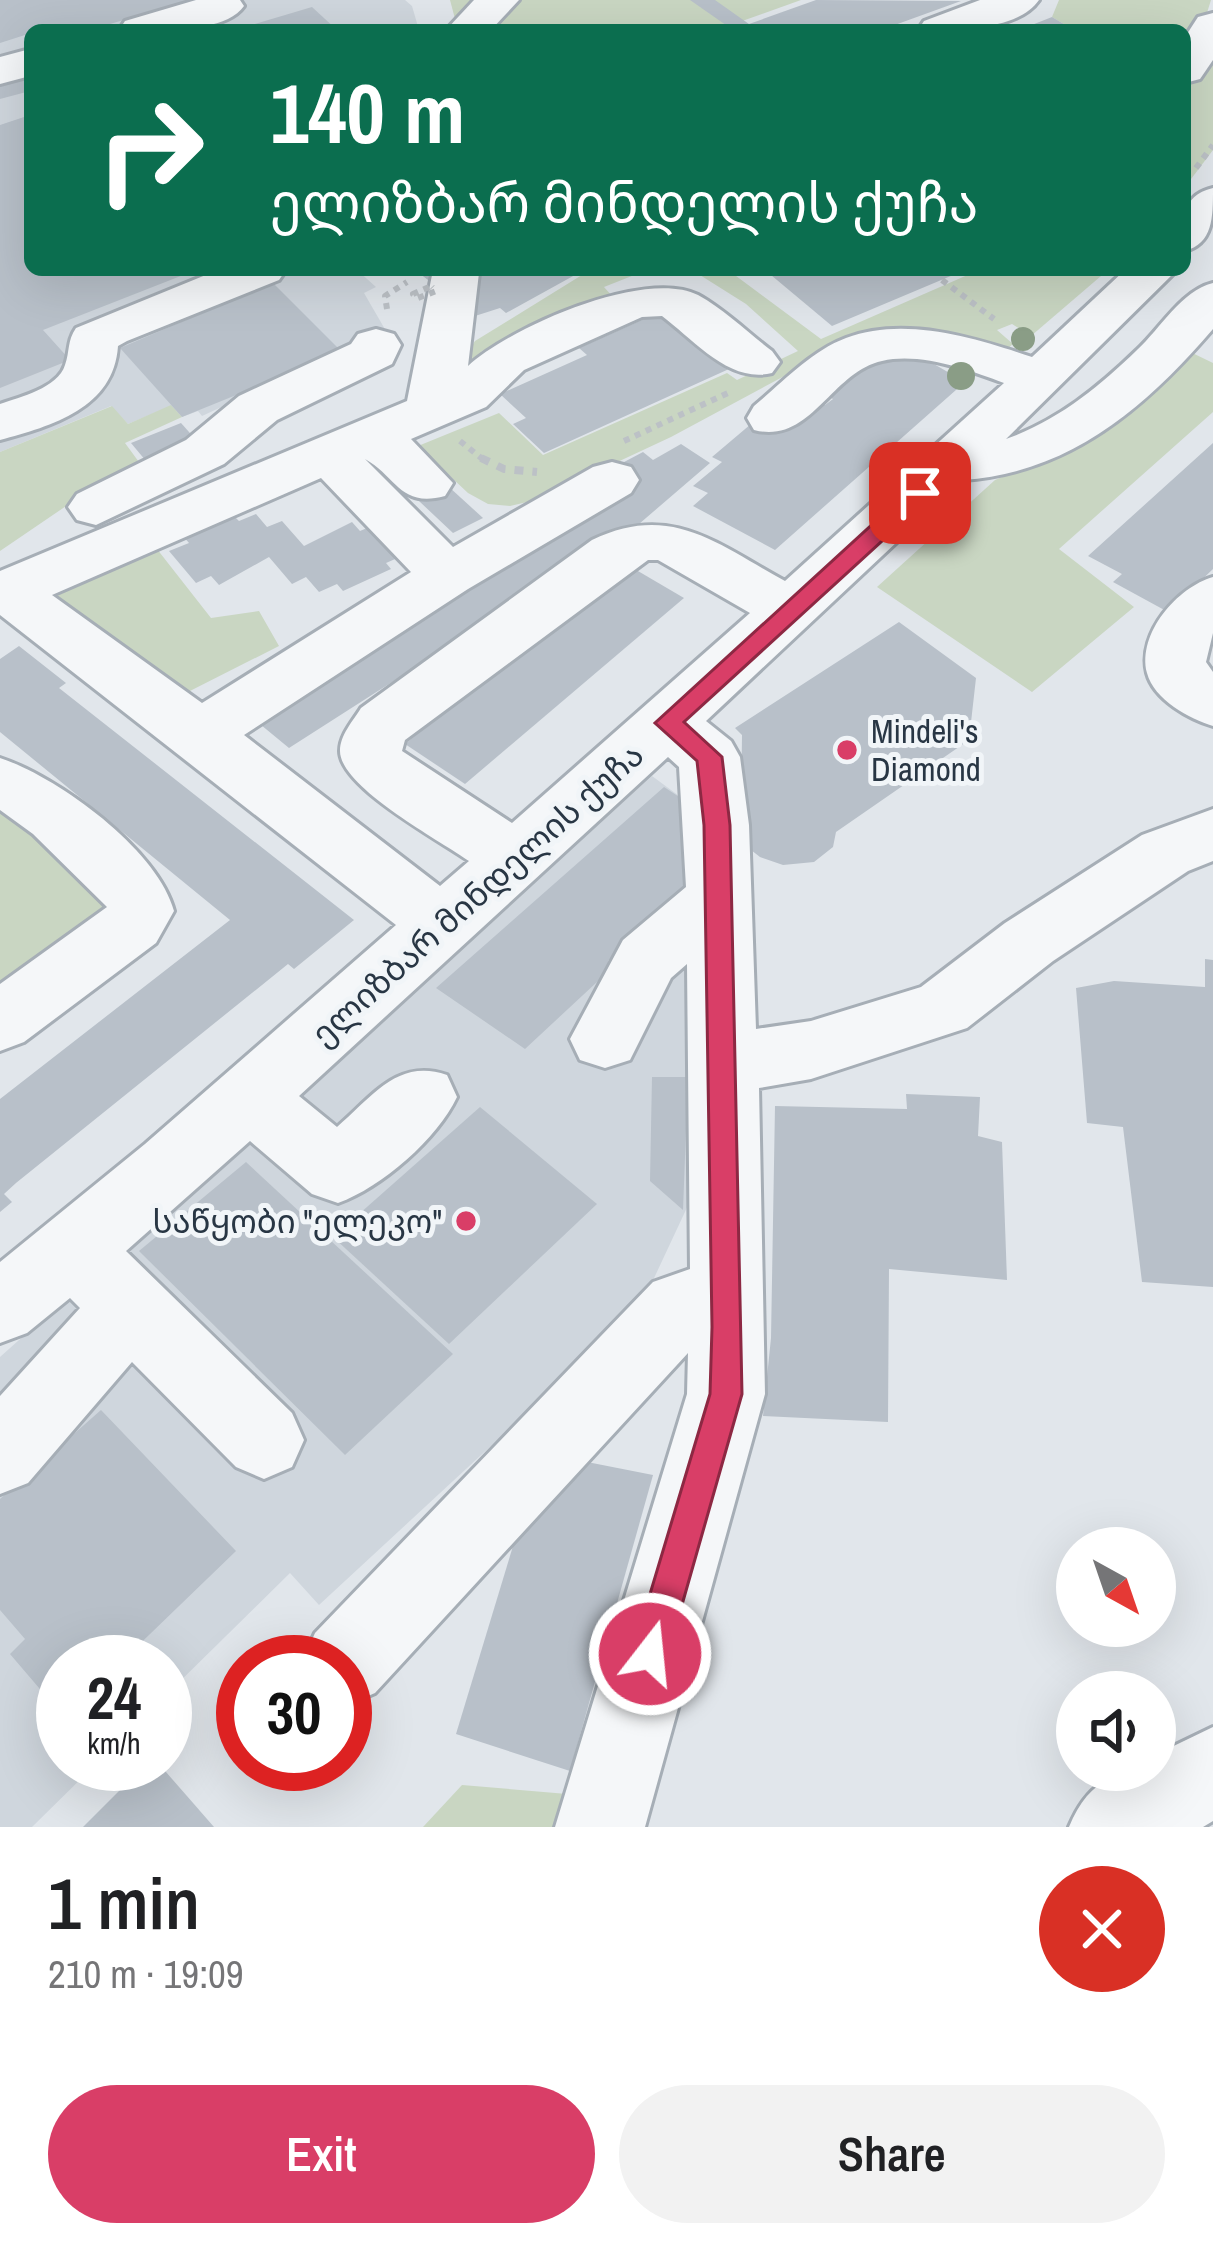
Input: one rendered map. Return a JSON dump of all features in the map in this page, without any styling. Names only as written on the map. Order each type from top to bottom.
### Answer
[{"type":"street","points":[[161,24],[223,6],[217,0]]},
{"type":"street","points":[[955,24],[1018,0]]},
{"type":"street","points":[[1191,61],[1213,26]]},
{"type":"street","points":[[1191,230],[1213,202]]},
{"type":"street","points":[[0,423],[47,405],[79,384],[89,373],[94,340],[109,330],[247,276]]},
{"type":"street","name":"ელიზბარ მინდელის ქუჩა","points":[[0,1308],[250,1098],[668,723],[954,463],[1147,276]]},
{"type":"street","points":[[428,412],[440,382],[443,318],[438,284]]},
{"type":"street","points":[[954,463],[988,464],[1054,441],[1124,390],[1213,298]]},
{"type":"street","points":[[13,599],[468,395],[506,359],[630,304],[658,300],[679,305],[755,389],[868,347],[989,356],[1040,378]]},
{"type":"street","points":[[13,599],[51,542],[88,511],[205,452],[257,408],[374,353],[376,345]]},
{"type":"street","points":[[351,444],[426,483]]},
{"type":"street","points":[[351,444],[448,575]]},
{"type":"street","points":[[200,734],[617,460]]},
{"type":"street","points":[[515,859],[382,770],[371,758],[371,743],[382,724],[612,554],[639,540],[654,538],[675,544],[791,610]]},
{"type":"street","points":[[1213,597],[1186,622],[1174,650],[1177,675],[1213,704]]},
{"type":"street","points":[[13,599],[200,734],[442,924]]},
{"type":"street","points":[[599,1827],[726,1394],[728,1294],[718,898],[709,757],[668,723]]},
{"type":"street","points":[[0,1022],[133,924],[141,911],[137,895],[15,810]]},
{"type":"street","points":[[720,1065],[811,1050],[943,1008],[1029,942],[1165,854],[1213,834]]},
{"type":"street","points":[[605,1039],[646,958],[718,898]]},
{"type":"street","points":[[250,1098],[338,1172],[422,1097]]},
{"type":"street","points":[[74,1250],[264,1440]]},
{"type":"street","points":[[371,1635],[680,1307],[728,1294]]},
{"type":"street","points":[[0,1455],[130,1308]]},
{"type":"path","points":[[1191,174],[1213,145]]},
{"type":"path","points":[[376,345],[392,337],[386,296],[417,277],[438,284]]},
{"type":"path","points":[[942,280],[1005,327]]},
{"type":"path","points":[[438,284],[413,294],[418,298],[436,291],[432,287],[416,294],[422,299],[438,284]]},
{"type":"path","points":[[617,460],[755,389]]},
{"type":"path","points":[[428,412],[485,464],[513,473],[550,470]]},
{"type":"shaded area","points":[[0,0],[405,0],[412,6],[417,24],[24,24],[24,276],[364,276],[376,287],[364,293],[386,331],[202,416],[198,411],[182,417],[171,406],[128,424],[111,406],[0,452]]},
{"type":"shaded area","points":[[652,776],[690,804],[691,1199],[648,1291],[612,1334],[319,1605],[290,1573],[227,1635],[216,1635],[216,1646],[192,1669],[192,1635],[36,1635],[36,1791],[69,1791],[32,1827],[0,1827],[0,1357]]},
{"type":"green space","points":[[450,0],[801,0],[734,24],[456,24]]},
{"type":"green space","points":[[1059,0],[1211,0],[1201,32],[1191,44],[1191,24],[1064,24],[1052,17]]},
{"type":"green space","points":[[1213,41],[1213,150],[1191,179],[1191,72]]},
{"type":"green space","points":[[580,276],[632,276],[604,287],[612,296],[482,351],[461,381],[451,379],[475,341]]},
{"type":"green space","points":[[702,276],[736,276],[821,339],[965,276],[1101,276],[1031,336],[1012,324],[997,330],[1013,344],[1007,349],[844,344],[671,437],[536,500],[510,506],[488,504],[468,493],[418,446],[499,413],[543,455],[727,373],[737,380],[798,351],[746,304]]},
{"type":"green space","points":[[1180,347],[1213,363],[1213,412],[1059,549],[1134,607],[1032,692],[877,587],[995,480],[1051,456]]},
{"type":"green space","points":[[171,405],[182,417],[125,443],[144,469],[72,502],[0,551],[0,452],[112,406],[128,424]]},
{"type":"green space","points":[[146,535],[211,618],[259,611],[279,646],[184,694],[42,593]]},
{"type":"green space","points":[[0,796],[121,907],[0,994]]},
{"type":"green space","points":[[462,1785],[579,1795],[572,1827],[423,1827]]},
{"type":"building","points":[[0,0],[187,0],[110,24],[24,24],[24,35],[0,43]]},
{"type":"building","points":[[690,0],[715,0],[749,24],[724,24]]},
{"type":"building","points":[[816,0],[961,1],[898,24],[749,24]]},
{"type":"building","points":[[312,7],[330,24],[255,24]]},
{"type":"building","points":[[1052,17],[1064,24],[1034,24]]},
{"type":"building","points":[[24,73],[24,93],[0,99],[0,79]]},
{"type":"building","points":[[24,117],[24,276],[181,276],[43,330],[70,360],[0,388],[0,125]]},
{"type":"building","points":[[423,276],[573,276],[506,313],[500,308],[475,316]]},
{"type":"building","points":[[772,276],[951,276],[832,326]]},
{"type":"building","points":[[273,283],[342,352],[182,417],[120,348]]},
{"type":"building","points":[[660,312],[729,369],[544,453],[513,424],[526,418],[500,394],[587,355],[579,348]]},
{"type":"building","points":[[872,356],[927,360],[965,382],[775,550],[693,506],[708,493],[693,486],[722,462],[712,457],[764,413],[810,398],[825,405],[833,399],[825,395]]},
{"type":"building","points":[[181,423],[197,441],[146,461],[131,443]]},
{"type":"building","points":[[1213,443],[1213,569],[1168,612],[1113,582],[1122,574],[1088,556]]},
{"type":"building","points":[[681,444],[710,463],[639,524],[289,748],[255,720],[609,470],[643,452],[653,460]]},
{"type":"building","points":[[449,487],[483,518],[453,533],[419,501]]},
{"type":"building","points":[[256,514],[267,527],[282,521],[304,546],[352,522],[360,531],[374,525],[402,556],[386,563],[391,569],[343,591],[337,584],[319,592],[306,577],[292,584],[269,557],[219,585],[211,576],[196,583],[169,551],[189,543],[183,536],[233,515],[239,521]]},
{"type":"building","points":[[626,564],[684,598],[465,784],[405,744]]},
{"type":"building","name":"Mindeli's Diamond","points":[[899,622],[976,678],[969,740],[836,832],[833,847],[814,862],[783,865],[760,857],[751,850],[741,815],[742,735],[735,728]]},
{"type":"building","points":[[19,646],[66,683],[59,688],[354,920],[294,969],[288,964],[16,1183],[4,1194],[12,1202],[0,1212],[0,1099],[230,920],[0,732],[0,659]]},
{"type":"building","points":[[664,787],[690,804],[696,879],[608,961],[611,969],[525,1049],[436,988]]},
{"type":"building","points":[[1205,959],[1213,960],[1213,1287],[1142,1282],[1123,1127],[1087,1123],[1076,988],[1114,981],[1205,987]]},
{"type":"building","points":[[652,1077],[688,1077],[683,1210],[650,1181]]},
{"type":"building","points":[[906,1094],[980,1097],[978,1136],[1002,1142],[1007,1280],[889,1269],[888,1422],[763,1416],[771,1338],[775,1106],[907,1109]]},
{"type":"building","name":"საწყობი \"ელეკო\"","points":[[480,1107],[597,1204],[449,1344],[333,1237]]},
{"type":"building","points":[[246,1162],[453,1354],[345,1455],[139,1251]]},
{"type":"building","points":[[101,1410],[236,1551],[149,1635],[36,1635],[36,1684],[10,1654],[25,1639],[0,1610],[0,1499]]},
{"type":"building","points":[[577,1460],[653,1475],[570,1771],[456,1734],[523,1513]]},
{"type":"building","points":[[119,1791],[183,1791],[214,1827],[83,1827]]},
{"type":"place","name":"Mindeli's Diamond","points":[[847,750]]},
{"type":"place","name":"საწყობი \"ელეკო\"","points":[[466,1221]]},
{"type":"route","points":[[650,1654],[726,1394],[728,1327],[717,825],[709,757],[668,723],[920,493]]}]
